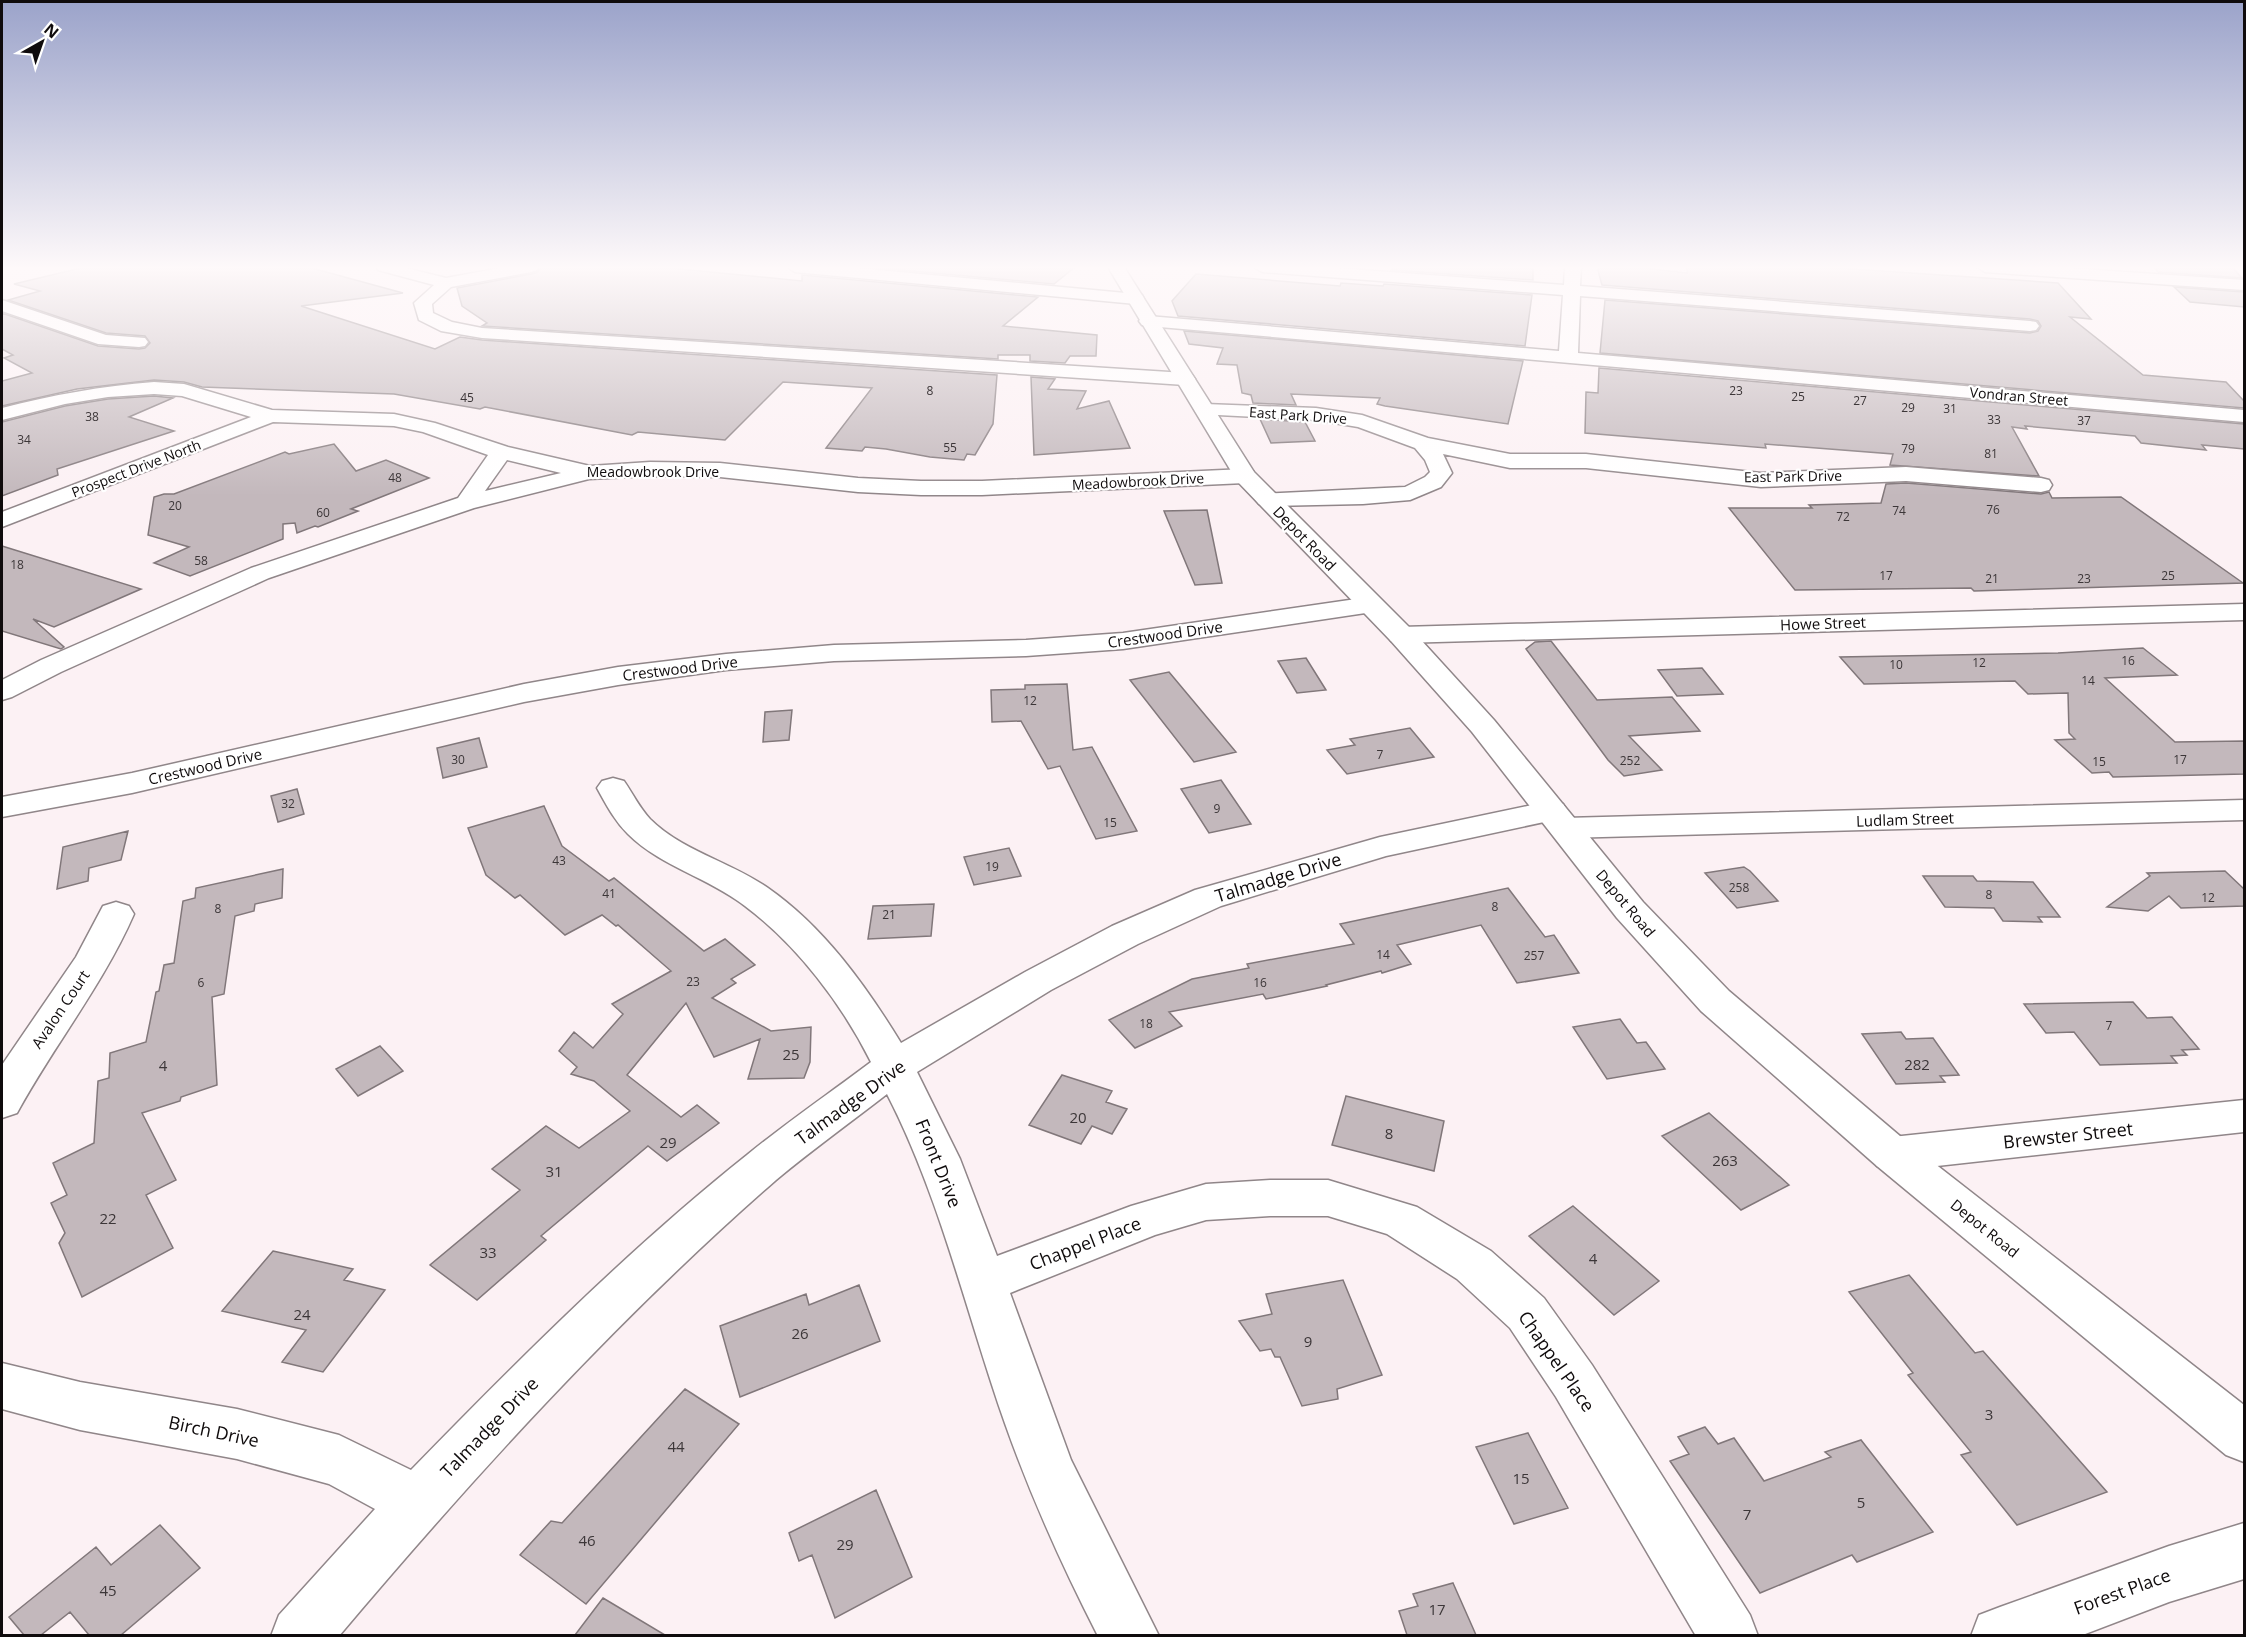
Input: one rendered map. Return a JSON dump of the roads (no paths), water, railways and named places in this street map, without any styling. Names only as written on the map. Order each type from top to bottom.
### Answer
[{"type":"street","points":[[641,343],[1185,379]]},
{"type":"street","name":"Depot Road","points":[[1163,343],[1256,487],[1401,635],[1483,726],[1630,910],[1714,1001],[1892,1154],[2244,1437]]},
{"type":"street","name":"Vondran Street","points":[[1445,343],[1568,357],[2244,416]]},
{"type":"street","points":[[1568,357],[1569,343]]},
{"type":"street","name":"Meadowbrook Drive","points":[[2,414],[64,398],[108,391],[154,388],[184,390],[271,416],[394,420],[428,427],[501,452],[590,472],[650,469],[720,470],[858,485],[921,488],[1256,487]]},
{"type":"street","name":"East Park Drive","points":[[1205,410],[1316,414],[1362,421],[1423,442],[1510,460],[1586,461],[1761,480],[1906,474],[2041,485]]},
{"type":"street","name":"Prospect Drive North","points":[[2,520],[271,416]]},
{"type":"street","points":[[1423,442],[1436,459],[1441,473],[1433,482]]},
{"type":"street","points":[[466,503],[501,452]]},
{"type":"street","name":"East Park Drive","points":[[1256,487],[1363,497],[1410,493],[1433,482],[1510,460]]},
{"type":"street","points":[[2,691],[51,666],[260,573],[466,503],[590,472]]},
{"type":"street","name":"Crestwood Drive","points":[[2,807],[132,783],[524,693],[618,676],[726,662],[834,653],[1026,648],[1123,641],[1370,604]]},
{"type":"street","name":"Howe Street","points":[[1401,635],[2244,612]]},
{"type":"street","name":"Front Drive","points":[[613,788],[621,806],[639,827],[661,844],[729,879],[756,896],[781,918],[854,1001],[896,1066],[928,1132],[984,1282],[1038,1443],[1088,1558],[1130,1635]]},
{"type":"street","name":"Ludlam Street","points":[[1558,819],[2244,810]]},
{"type":"street","name":"Talmadge Drive","points":[[300,1635],[417,1502],[512,1402],[656,1263],[762,1167],[896,1066],[1038,981],[1125,934],[1208,898],[1380,846],[1558,819]]},
{"type":"street","name":"Avalon Court","points":[[2,1102],[37,1042],[106,941],[116,914]]},
{"type":"street","name":"Brewster Street","points":[[1892,1154],[2244,1116]]},
{"type":"street","name":"Chappel Place","points":[[984,1282],[1147,1219],[1206,1202],[1270,1198],[1328,1198],[1401,1220],[1474,1265],[1527,1313],[1581,1391],[1729,1635]]},
{"type":"street","name":"Birch Drive","points":[[2,1386],[80,1406],[237,1434],[339,1461],[417,1502]]},
{"type":"street","name":"Forest Place","points":[[2000,1635],[2169,1574],[2244,1551]]}]
